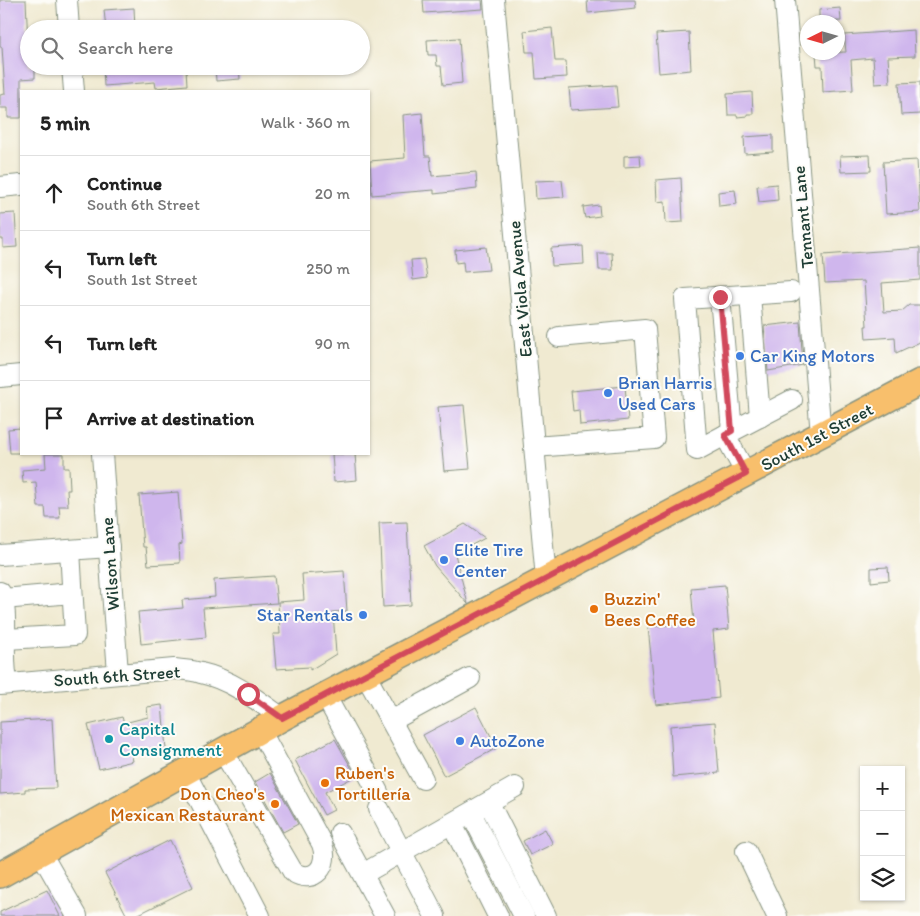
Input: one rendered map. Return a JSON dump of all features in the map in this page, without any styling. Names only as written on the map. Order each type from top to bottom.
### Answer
[{"type":"main road","name":"South 1st Street","points":[[0,875],[282,718],[920,382]]},
{"type":"street","points":[[66,0],[68,20]]},
{"type":"street","name":"East Viola Avenue","points":[[494,0],[546,578]]},
{"type":"street","name":"Tennant Lane","points":[[785,0],[821,435]]},
{"type":"street","points":[[73,75],[74,90]]},
{"type":"street","points":[[0,187],[20,185]]},
{"type":"street","points":[[791,292],[685,299],[698,450],[792,400]]},
{"type":"street","points":[[750,295],[760,417]]},
{"type":"street","points":[[720,297],[729,433],[746,474]]},
{"type":"street","points":[[534,448],[654,438],[645,329],[559,337]]},
{"type":"street","points":[[0,377],[20,375]]},
{"type":"street","name":"Wilson Lane","points":[[102,455],[118,674]]},
{"type":"street","points":[[0,554],[109,547]]},
{"type":"street","points":[[4,650],[75,635],[70,550]]},
{"type":"street","points":[[4,685],[2,602],[72,593]]},
{"type":"street","name":"South 6th Street","points":[[4,685],[174,669],[201,672],[225,681],[248,694],[282,718]]},
{"type":"street","points":[[365,674],[423,779]]},
{"type":"street","points":[[391,721],[470,678]]},
{"type":"street","points":[[326,695],[378,800],[431,915]]},
{"type":"street","points":[[223,751],[293,872],[301,877],[315,873],[321,869],[326,854],[260,730]]},
{"type":"street","points":[[185,772],[260,916]]},
{"type":"street","points":[[363,874],[515,788]]},
{"type":"street","points":[[489,803],[546,916]]},
{"type":"street","points":[[471,813],[524,916]]},
{"type":"street","points":[[452,824],[498,916]]},
{"type":"street","points":[[340,832],[385,916]]},
{"type":"street","points":[[746,851],[777,916]]},
{"type":"street","points":[[40,853],[77,916]]},
{"type":"building","points":[[0,0],[26,0],[27,20],[20,20],[20,75],[35,75],[35,78],[21,79],[20,118],[8,118],[8,108],[0,108],[0,95],[5,94],[2,47],[0,47]]},
{"type":"building","points":[[423,0],[482,0],[483,9],[424,13]]},
{"type":"building","points":[[587,0],[635,0],[636,8],[588,13]]},
{"type":"building","points":[[134,8],[135,20],[105,20],[104,10]]},
{"type":"building","points":[[840,8],[841,15],[819,15],[819,10]]},
{"type":"building","points":[[552,28],[555,61],[566,61],[567,77],[536,79],[534,52],[526,52],[524,31]]},
{"type":"building","points":[[914,30],[915,56],[888,57],[890,83],[875,84],[873,58],[851,60],[853,90],[823,92],[822,66],[817,66],[817,60],[845,60],[845,35]]},
{"type":"building","points":[[689,32],[691,70],[659,73],[656,34]]},
{"type":"building","points":[[459,38],[462,83],[443,85],[441,66],[437,66],[436,55],[428,55],[427,40]]},
{"type":"building","points":[[103,75],[186,75],[187,85],[156,88],[155,82],[104,86]]},
{"type":"building","points":[[216,75],[240,75],[240,79],[216,81]]},
{"type":"building","points":[[920,82],[920,114],[901,115],[899,83]]},
{"type":"building","points":[[616,85],[618,107],[571,110],[569,88]]},
{"type":"building","points":[[752,92],[753,114],[737,117],[737,115],[728,115],[727,94]]},
{"type":"building","points":[[422,113],[425,156],[430,156],[432,176],[476,172],[477,189],[434,194],[434,190],[372,195],[370,161],[405,158],[403,115]]},
{"type":"building","points":[[773,135],[773,152],[745,154],[744,137]]},
{"type":"building","points":[[640,155],[641,166],[624,167],[624,156]]},
{"type":"building","points":[[870,155],[871,171],[841,172],[840,156]]},
{"type":"building","points":[[917,160],[920,212],[886,214],[883,162]]},
{"type":"building","points":[[681,178],[683,222],[666,223],[665,201],[657,202],[656,180]]},
{"type":"building","points":[[562,180],[564,197],[536,199],[535,181]]},
{"type":"building","points":[[777,184],[778,200],[759,202],[757,186]]},
{"type":"building","points":[[735,190],[737,204],[719,206],[718,192]]},
{"type":"building","points":[[599,205],[600,216],[585,218],[583,207]]},
{"type":"building","points":[[15,213],[17,247],[3,248],[3,239],[0,239],[0,214]]},
{"type":"building","points":[[583,246],[584,264],[552,266],[551,248]]},
{"type":"building","points":[[486,247],[489,270],[464,272],[463,262],[456,263],[455,250]]},
{"type":"building","points":[[920,248],[920,280],[882,283],[884,312],[902,311],[909,305],[920,305],[920,342],[896,353],[895,337],[866,339],[864,281],[825,283],[823,255]]},
{"type":"building","points":[[598,253],[612,253],[613,270],[599,270]]},
{"type":"building","points":[[424,259],[427,278],[413,280],[411,260]]},
{"type":"building","points":[[800,322],[803,365],[768,371],[764,326]]},
{"type":"building","points":[[625,386],[628,420],[580,425],[579,410],[573,411],[571,391]]},
{"type":"building","points":[[464,405],[470,469],[444,471],[438,407]]},
{"type":"building","points":[[20,428],[20,453],[10,453],[8,429]]},
{"type":"building","points":[[45,455],[64,455],[64,468],[69,468],[70,490],[67,490],[68,506],[59,506],[60,518],[46,518],[45,507],[38,507],[36,482],[23,483],[22,470],[46,468]]},
{"type":"building","points":[[332,455],[355,455],[357,480],[334,482]]},
{"type":"building","points":[[178,492],[182,544],[179,545],[180,563],[148,565],[146,547],[143,547],[139,495]]},
{"type":"building","points":[[407,522],[411,605],[383,607],[379,523]]},
{"type":"building","name":"Elite Tire Center","points":[[465,524],[485,538],[455,554],[468,604],[435,566],[424,546]]},
{"type":"building","points":[[888,567],[889,580],[871,582],[871,568]]},
{"type":"building","points":[[344,571],[347,611],[333,612],[336,654],[310,670],[310,667],[276,669],[273,634],[280,634],[278,602],[304,600],[302,574]]},
{"type":"building","points":[[274,576],[277,603],[203,608],[206,637],[141,644],[138,612],[183,608],[182,600],[215,597],[214,580]]},
{"type":"building","points":[[725,585],[729,629],[713,631],[719,698],[656,705],[648,627],[694,623],[691,588]]},
{"type":"building","points":[[162,705],[166,749],[131,752],[133,761],[99,769],[88,725],[122,717],[124,723],[148,717],[147,707]]},
{"type":"building","name":"AutoZone","points":[[476,707],[497,748],[444,776],[423,735]]},
{"type":"building","points":[[52,719],[56,788],[25,789],[25,792],[0,794],[0,722]]},
{"type":"building","points":[[715,722],[719,773],[673,777],[670,726]]},
{"type":"building","name":"Ruben's Tortillería","points":[[335,739],[356,776],[325,792],[334,810],[324,815],[295,760]]},
{"type":"building","points":[[270,773],[298,824],[283,832],[255,782]]},
{"type":"building","points":[[545,829],[553,844],[530,855],[523,841]]},
{"type":"building","points":[[170,840],[193,887],[135,916],[127,916],[105,873]]},
{"type":"building","points":[[47,890],[60,916],[0,916],[0,912]]},
{"type":"place","name":"Car King Motors","points":[[740,356]]},
{"type":"place","name":"Brian Harris Used Cars","points":[[608,393]]},
{"type":"place","name":"Elite Tire Center","points":[[444,560]]},
{"type":"place","name":"Buzzin' Bees Coffee","points":[[594,609]]},
{"type":"place","name":"Star Rentals","points":[[363,615]]},
{"type":"place","name":"Capital Consignment","points":[[109,739]]},
{"type":"place","name":"AutoZone","points":[[460,741]]},
{"type":"place","name":"Ruben's Tortillería","points":[[325,783]]},
{"type":"place","name":"Don Cheo's Mexican Restaurant","points":[[275,804]]},
{"type":"route","points":[[248,694],[282,718],[746,474],[725,435],[732,431],[720,297]]}]
